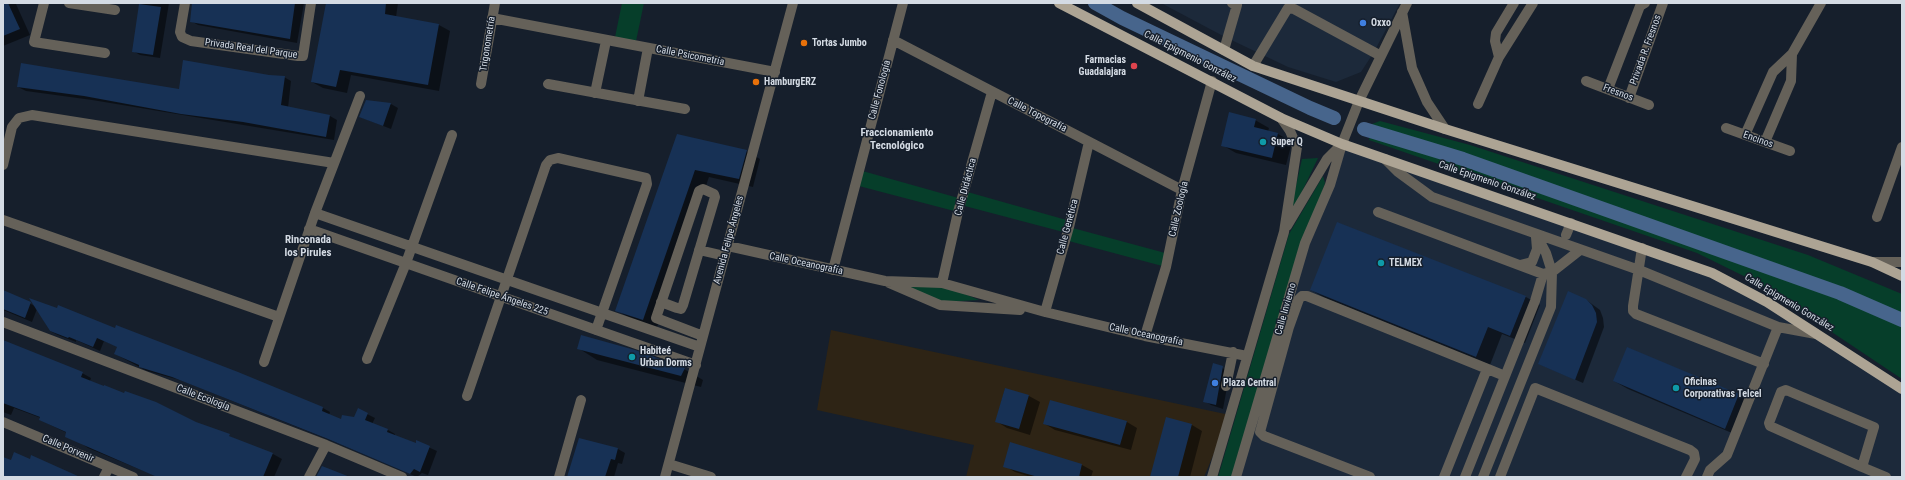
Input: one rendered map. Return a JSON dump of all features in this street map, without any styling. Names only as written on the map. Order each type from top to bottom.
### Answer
[{"type":"main road","name":"Calle Epigmenio González","points":[[1059,3],[1281,118],[1344,141],[1385,159],[1712,273],[1768,302],[1902,389]]},
{"type":"main road","points":[[1137,3],[1253,66],[1358,104],[1445,129],[1872,262],[1902,276]]},
{"type":"street","points":[[44,3],[34,42],[105,53]]},
{"type":"street","points":[[69,3],[115,10]]},
{"type":"street","name":"Privada Real del Parque","points":[[186,3],[180,32],[182,37],[191,41],[298,56],[303,56],[311,3]]},
{"type":"street","name":"Trigonometría","points":[[481,84],[494,3]]},
{"type":"street","name":"Avenida Felipe Ángeles","points":[[666,477],[793,3]]},
{"type":"street","name":"Calle Fonología","points":[[833,270],[903,3]]},
{"type":"street","points":[[1224,50],[1237,5],[1232,3]]},
{"type":"street","points":[[1499,57],[1496,34],[1514,3]]},
{"type":"street","points":[[1478,104],[1499,57],[1533,3]]},
{"type":"street","name":"Privada R. Fresnos","points":[[1608,89],[1640,6],[1645,3]]},
{"type":"street","name":"Privada R. Fresnos","points":[[1629,98],[1663,3]]},
{"type":"street","points":[[1745,135],[1773,72],[1792,54],[1821,3]]},
{"type":"street","points":[[1253,66],[1288,8],[1294,9],[1381,56]]},
{"type":"street","points":[[1405,8],[1412,68],[1427,102],[1445,129]]},
{"type":"street","name":"Calle Invierno","points":[[1236,477],[1305,243],[1330,185],[1358,104],[1405,8]]},
{"type":"street","name":"Calle Psicometría","points":[[492,18],[606,41],[775,72]]},
{"type":"street","name":"Calle Topografía","points":[[893,40],[1182,190]]},
{"type":"street","points":[[595,93],[606,41]]},
{"type":"street","points":[[638,101],[648,48]]},
{"type":"street","points":[[1765,142],[1791,81],[1792,54]]},
{"type":"street","name":"Calle Zoología","points":[[1145,336],[1166,267],[1182,190],[1212,81]]},
{"type":"street","name":"Fresnos","points":[[1586,81],[1649,105]]},
{"type":"street","points":[[548,84],[685,109]]},
{"type":"street","name":"Calle Didáctica","points":[[942,283],[958,212],[992,92]]},
{"type":"street","points":[[264,362],[309,229],[360,96]]},
{"type":"street","points":[[3,165],[12,127],[19,118],[32,115],[334,163]]},
{"type":"street","points":[[1212,477],[1284,232],[1297,147],[1290,131],[1281,118]]},
{"type":"street","name":"Encinos","points":[[1726,128],[1790,151]]},
{"type":"street","points":[[368,359],[412,247],[452,135]]},
{"type":"street","points":[[1284,232],[1327,159],[1344,141]]},
{"type":"street","name":"Calle Genética","points":[[1045,312],[1069,227],[1089,142]]},
{"type":"street","points":[[1877,217],[1899,162],[1902,147]]},
{"type":"street","points":[[467,396],[546,164],[550,160],[558,158],[646,178],[647,184],[596,330]]},
{"type":"street","points":[[1385,159],[1398,172],[1432,198],[1639,270],[1778,327],[1820,335]]},
{"type":"street","points":[[662,302],[681,309],[683,305],[715,197],[714,194],[703,189],[699,191],[656,318],[703,336]]},
{"type":"street","points":[[1378,212],[1520,265],[1548,273]]},
{"type":"street","name":"Calle Felipe Ángeles 225","points":[[315,213],[700,347]]},
{"type":"street","points":[[3,220],[279,317]]},
{"type":"street","points":[[1566,235],[1571,223]]},
{"type":"street","name":"Calle Felipe Ángeles 225","points":[[309,229],[696,365]]},
{"type":"street","points":[[1520,265],[1532,262],[1537,249],[1536,234]]},
{"type":"street","points":[[1483,477],[1551,307],[1546,253],[1536,234]]},
{"type":"street","points":[[1642,248],[1633,306],[1633,311],[1636,314],[1764,364]]},
{"type":"street","name":"Calle Oceanografía","points":[[699,250],[726,251],[885,281],[942,283],[1045,312],[1145,336],[1233,352],[1247,356]]},
{"type":"street","points":[[1465,477],[1504,376],[1535,300],[1548,273],[1580,250]]},
{"type":"street","points":[[1872,262],[1902,262]]},
{"type":"street","name":"Calle Oceanografía","points":[[885,281],[940,305],[1045,312]]},
{"type":"street","points":[[1370,477],[1264,436],[1260,432],[1289,327],[1299,299],[1302,296],[1307,296],[1504,376]]},
{"type":"street","name":"Calle Ecología","points":[[3,322],[326,445],[402,477]]},
{"type":"street","points":[[1707,477],[1710,470],[1727,454],[1778,327]]},
{"type":"street","points":[[1226,386],[1233,352]]},
{"type":"street","points":[[1444,477],[1487,369]]},
{"type":"street","points":[[1520,382],[1690,450],[1694,453],[1695,458],[1686,477]]},
{"type":"street","points":[[1500,477],[1535,388]]},
{"type":"street","points":[[1862,467],[1874,427],[1786,390],[1781,392],[1769,423],[1770,426],[1862,467],[1886,477]]},
{"type":"street","points":[[559,477],[581,400]]},
{"type":"street","name":"Calle Porvenir","points":[[3,422],[133,477]]},
{"type":"street","points":[[1461,435],[1478,442]]},
{"type":"street","points":[[309,477],[326,445]]},
{"type":"street","points":[[1494,449],[1509,455]]},
{"type":"street","points":[[669,464],[711,477]]},
{"type":"street","points":[[104,477],[109,467]]},
{"type":"shaded area","points":[[1161,3],[1400,3],[1374,52],[1361,72],[1336,82],[1288,67],[1225,37]]},
{"type":"shaded area","points":[[1342,144],[1712,273],[1902,389],[1902,477],[1236,477],[1305,243]]},
{"type":"shaded area","points":[[831,330],[1230,415],[1204,477],[966,477],[974,445],[817,410]]},
{"type":"green space","points":[[622,3],[644,3],[635,46],[614,42]]},
{"type":"green space","points":[[1380,121],[1470,145],[1808,255],[1902,294],[1902,379],[1760,284],[1697,253],[1369,140],[1372,124]]},
{"type":"green space","points":[[1318,158],[1288,221],[1302,159]]},
{"type":"green space","points":[[859,170],[962,199],[964,191],[1070,221],[1069,227],[1169,254],[1166,267],[1065,240],[1067,233],[961,205],[958,212],[855,185]]},
{"type":"green space","points":[[1323,176],[1325,183],[1235,477],[1218,477],[1289,234]]},
{"type":"green space","points":[[942,284],[979,300],[942,302],[904,285]]},
{"type":"building","points":[[3,3],[8,3],[20,29],[3,36]]},
{"type":"building","points":[[192,3],[295,3],[290,39],[190,22]]},
{"type":"building","points":[[326,3],[386,3],[385,14],[439,24],[428,85],[340,70],[336,87],[311,82]]},
{"type":"building","points":[[139,4],[161,7],[153,55],[132,52]]},
{"type":"building","points":[[183,60],[269,75],[285,76],[281,105],[330,115],[326,137],[243,122],[181,114],[84,96],[17,87],[21,63],[179,89]]},
{"type":"building","points":[[366,100],[391,103],[383,126],[359,117]]},
{"type":"building","points":[[1229,112],[1256,119],[1254,127],[1278,133],[1272,158],[1221,146]]},
{"type":"building","points":[[677,134],[747,150],[739,179],[695,170],[643,320],[615,311]]},
{"type":"building","name":"TELMEX","points":[[1337,222],[1526,296],[1510,336],[1488,327],[1476,357],[1310,290]]},
{"type":"building","points":[[3,290],[31,302],[25,318],[3,309]]},
{"type":"building","points":[[1568,291],[1586,299],[1592,305],[1596,313],[1597,322],[1575,380],[1538,364]]},
{"type":"building","points":[[29,298],[57,308],[58,305],[115,328],[116,325],[238,372],[323,407],[322,411],[341,419],[342,415],[354,417],[358,408],[368,413],[365,420],[388,429],[387,432],[416,443],[416,440],[430,446],[420,472],[414,469],[410,474],[328,439],[172,377],[139,367],[139,365],[114,354],[117,347],[97,338],[93,347],[50,331]]},
{"type":"building","name":"Habiteé Urban Dorms","points":[[581,335],[635,350],[685,368],[681,376],[577,349]]},
{"type":"building","points":[[3,340],[83,372],[81,377],[124,393],[125,391],[156,402],[196,422],[230,434],[229,436],[273,453],[263,477],[157,477],[65,437],[66,432],[39,420],[40,417],[3,403]]},
{"type":"building","name":"Oficinas Corporativas Telcel","points":[[1627,347],[1739,394],[1725,429],[1613,381]]},
{"type":"building","name":"Plaza Central","points":[[1213,363],[1223,366],[1216,405],[1203,402]]},
{"type":"building","points":[[1005,388],[1029,395],[1019,429],[995,422]]},
{"type":"building","points":[[1050,400],[1127,421],[1120,445],[1043,424]]},
{"type":"building","points":[[1166,417],[1192,424],[1178,477],[1150,477]]},
{"type":"building","points":[[579,438],[618,448],[615,460],[611,459],[605,477],[567,477]]},
{"type":"building","points":[[1010,442],[1082,464],[1079,477],[1038,477],[1003,467]]},
{"type":"building","points":[[14,452],[30,459],[31,455],[80,477],[3,477],[3,457],[11,460]]},
{"type":"building","points":[[322,466],[350,477],[316,477]]},
{"type":"waterway","points":[[1095,3],[1122,18],[1334,118]]},
{"type":"waterway","points":[[1364,129],[1463,159],[1840,293],[1902,320]]},
{"type":"place","name":"Oxxo","points":[[1363,23]]},
{"type":"place","name":"Tortas Jumbo","points":[[804,43]]},
{"type":"place","name":"Farmacias Guadalajara","points":[[1134,66]]},
{"type":"place","name":"HamburgERZ","points":[[756,82]]},
{"type":"place","name":"Super Q","points":[[1263,142]]},
{"type":"place","name":"TELMEX","points":[[1381,263]]},
{"type":"place","name":"Habiteé Urban Dorms","points":[[632,357]]},
{"type":"place","name":"Plaza Central","points":[[1215,383]]},
{"type":"place","name":"Oficinas Corporativas Telcel","points":[[1676,388]]},
{"type":"district","name":"Fraccionamiento Tecnológico","points":[[897,139]]},
{"type":"district","name":"Rinconada los Pirules","points":[[308,246]]}]
